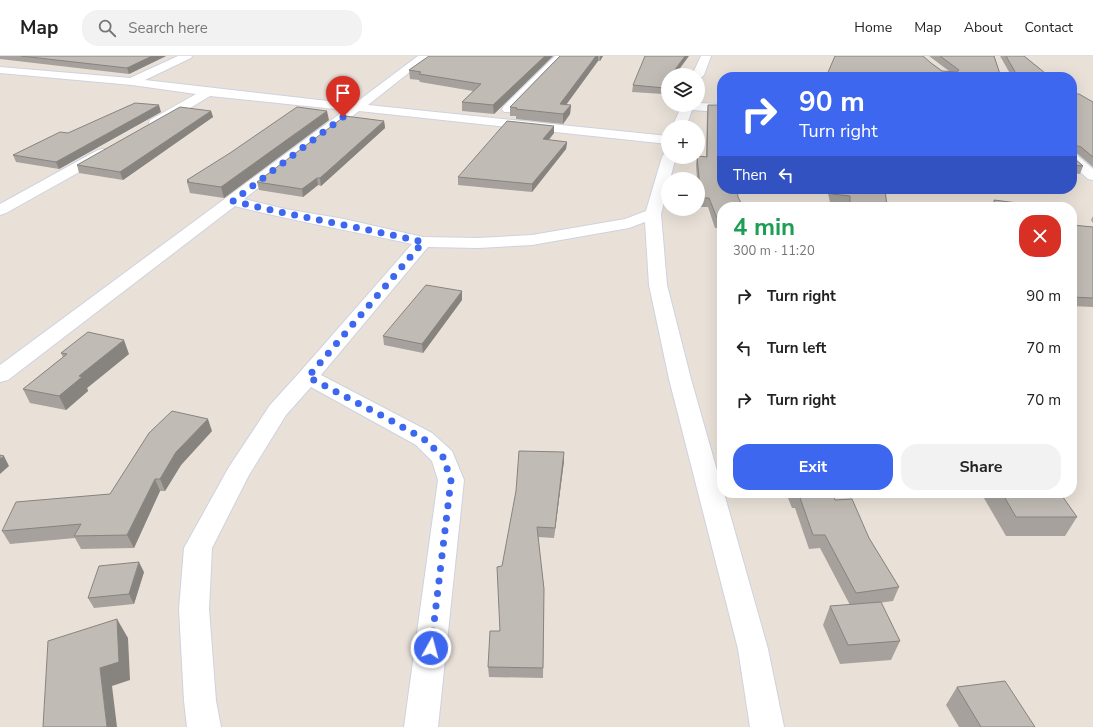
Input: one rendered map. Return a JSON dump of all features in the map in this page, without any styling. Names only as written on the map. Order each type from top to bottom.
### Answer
[{"type":"street","points":[[132,82],[187,56]]},
{"type":"street","points":[[0,375],[233,201],[355,107],[425,56]]},
{"type":"street","points":[[495,122],[561,56]]},
{"type":"street","points":[[701,68],[706,56]]},
{"type":"street","points":[[0,70],[19,61]]},
{"type":"street","points":[[0,70],[132,82],[208,92],[661,139]]},
{"type":"street","points":[[145,128],[208,92]]},
{"type":"street","points":[[705,107],[717,108]]},
{"type":"street","points":[[0,210],[118,144]]},
{"type":"street","points":[[1077,162],[1093,176]]},
{"type":"street","points":[[667,164],[653,214],[660,292],[680,379],[753,649],[767,727]]},
{"type":"street","points":[[233,201],[285,214],[344,224],[423,242],[478,243],[532,240],[629,223],[653,214]]},
{"type":"street","points":[[204,727],[200,700],[194,609],[198,548],[238,473],[278,410],[423,242]]},
{"type":"street","points":[[308,377],[424,439],[443,457],[451,480],[421,727]]},
{"type":"building","points":[[21,56],[152,56],[127,68]]},
{"type":"building","points":[[429,56],[545,56],[493,105],[462,102],[481,84],[419,74],[421,72],[409,70]]},
{"type":"building","points":[[560,56],[596,56],[560,104],[571,105],[563,114],[510,107]]},
{"type":"building","points":[[645,56],[685,56],[676,68],[661,68],[661,88],[633,85]]},
{"type":"building","points":[[835,56],[923,56],[942,71],[957,72],[828,72]]},
{"type":"building","points":[[940,56],[994,56],[999,72],[957,72],[959,70]]},
{"type":"building","points":[[1006,56],[1024,56],[1044,72],[1015,72]]},
{"type":"building","points":[[1077,94],[1093,102],[1093,157],[1081,147],[1077,146]]},
{"type":"building","points":[[135,103],[159,105],[56,162],[13,155],[60,132],[68,133]]},
{"type":"building","points":[[708,105],[717,105],[717,194],[738,194],[740,202],[717,202],[717,218],[709,198],[705,198],[705,172],[698,172],[698,164],[705,164],[705,157],[707,157]]},
{"type":"building","points":[[180,107],[211,111],[120,172],[77,165]]},
{"type":"building","points":[[297,107],[327,111],[221,187],[187,182],[189,181],[187,180],[230,153]]},
{"type":"building","points":[[345,116],[384,121],[320,178],[317,178],[302,189],[257,182]]},
{"type":"building","points":[[507,121],[554,126],[543,139],[567,142],[532,184],[458,177]]},
{"type":"building","points":[[1077,161],[1083,166],[1077,165]]},
{"type":"building","points":[[832,194],[886,194],[886,202],[850,202],[850,196]]},
{"type":"building","points":[[994,200],[1010,202],[995,202]]},
{"type":"building","points":[[1077,225],[1093,227],[1093,298],[1077,297]]},
{"type":"building","points":[[426,285],[462,291],[422,344],[383,336]]},
{"type":"building","points":[[88,332],[124,340],[79,376],[82,377],[59,396],[23,389],[67,354],[61,353]]},
{"type":"building","points":[[172,411],[208,419],[176,452],[160,479],[155,479],[127,535],[74,536],[81,524],[2,531],[16,502],[110,494],[149,433]]},
{"type":"building","points":[[519,451],[564,452],[555,528],[537,527],[544,589],[543,668],[488,667],[490,631],[500,631],[497,567],[502,566],[516,491]]},
{"type":"building","points":[[800,498],[834,498],[835,500],[852,499],[869,538],[899,587],[856,593],[825,535],[813,535]]},
{"type":"building","points":[[1005,498],[1064,498],[1077,517],[1016,517]]},
{"type":"building","points":[[139,562],[129,594],[88,598],[99,566]]},
{"type":"building","points":[[881,602],[900,641],[848,645],[830,606]]},
{"type":"building","points":[[117,619],[119,662],[100,668],[107,727],[43,727],[48,641]]},
{"type":"building","points":[[1005,681],[1035,727],[981,727],[957,687]]},
{"type":"route","points":[[343,117],[233,201],[285,214],[344,224],[423,242],[410,255],[308,377],[424,439],[443,457],[451,480],[431,648]]}]
